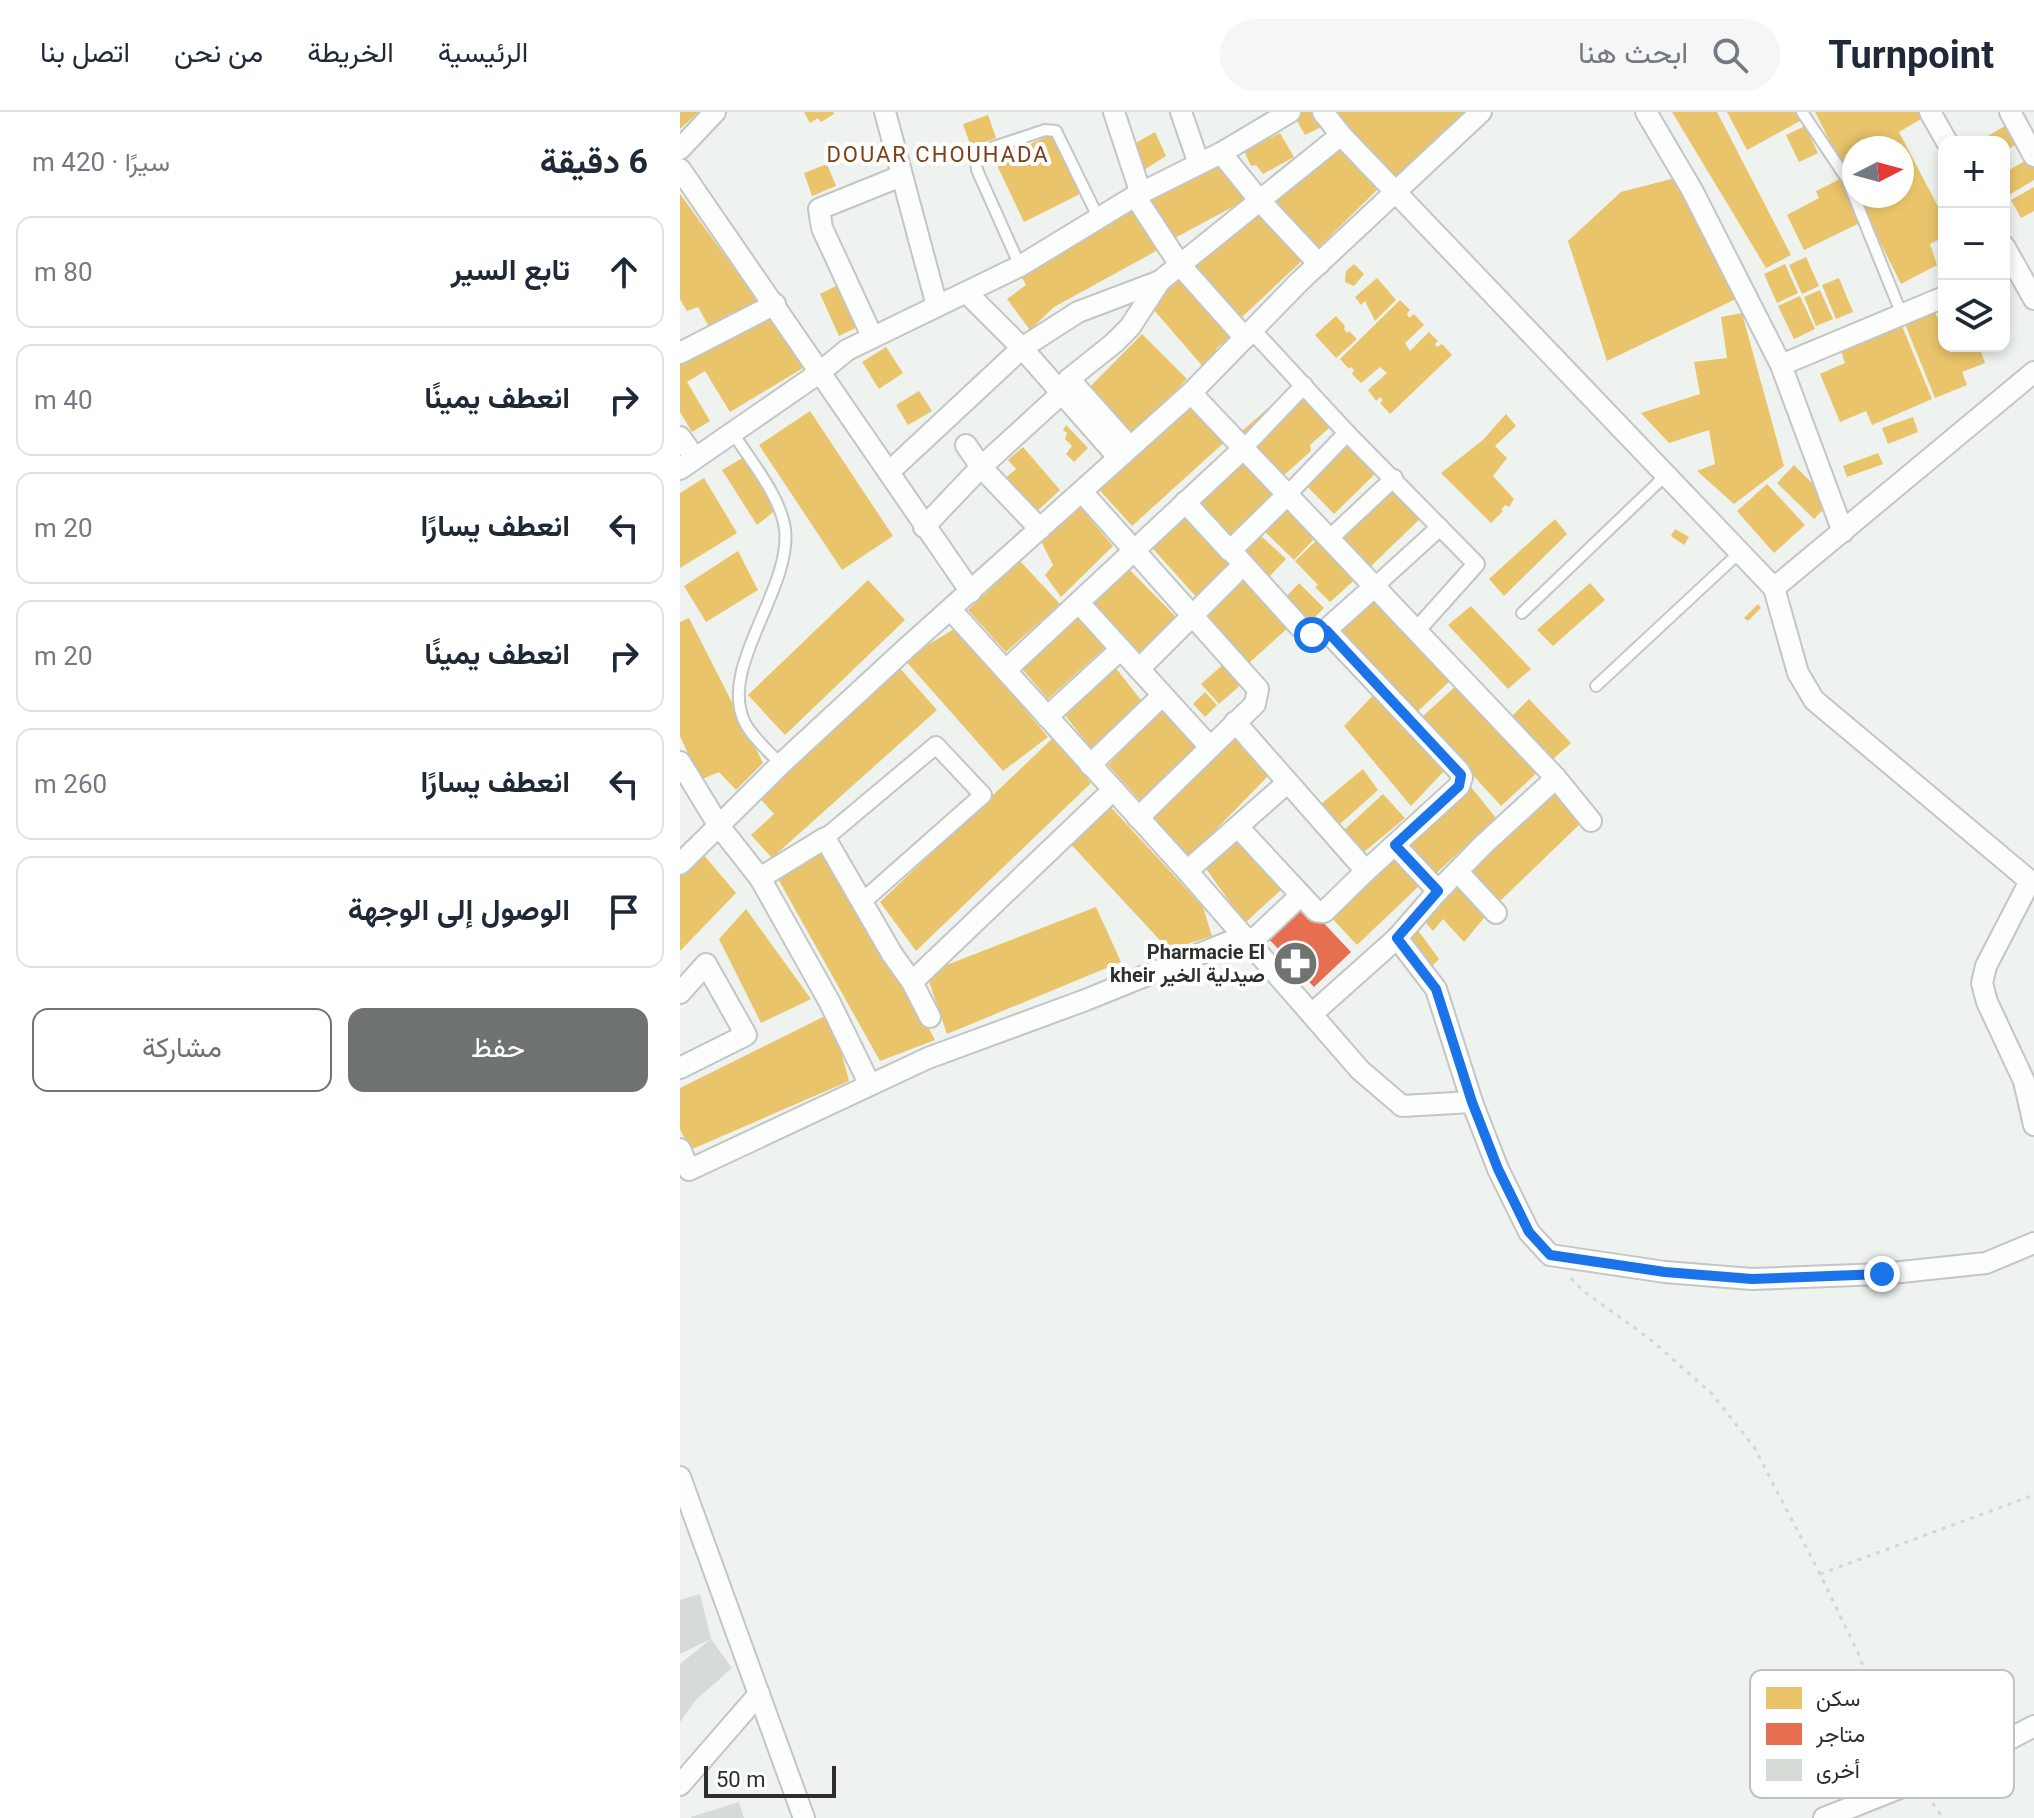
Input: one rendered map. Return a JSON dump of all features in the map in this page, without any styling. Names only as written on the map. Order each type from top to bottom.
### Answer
[{"type":"street","points":[[680,149],[715,112]]},
{"type":"street","points":[[885,112],[937,306]]},
{"type":"street","points":[[1114,112],[1138,195],[1180,265],[1304,385],[1476,564],[1416,631]]},
{"type":"street","points":[[1181,112],[1199,164]]},
{"type":"street","points":[[680,437],[687,464],[819,373],[840,354],[1020,266],[1138,195],[1221,153],[1266,119],[1290,112]]},
{"type":"street","points":[[1323,112],[1341,135],[1774,588],[1798,673],[1814,700],[2030,881],[1986,966],[1982,983],[1987,1002],[2024,1081],[2034,1125]]},
{"type":"street","points":[[680,864],[781,764],[1191,393],[1319,264],[1481,112]]},
{"type":"street","points":[[1646,112],[1692,190],[1781,365],[1843,532]]},
{"type":"street","points":[[1930,112],[1944,136]]},
{"type":"street","points":[[2010,112],[2034,156]]},
{"type":"street","points":[[924,527],[981,467],[1123,335],[1160,281],[1341,135]]},
{"type":"street","points":[[1221,153],[1260,201],[1319,264]]},
{"type":"street","points":[[680,169],[971,592]]},
{"type":"street","points":[[872,336],[822,228],[819,209],[901,176]]},
{"type":"street","points":[[2010,269],[2034,299]]},
{"type":"street","points":[[889,472],[1022,348],[1078,312],[1160,281]]},
{"type":"street","points":[[967,293],[1022,348],[1066,386],[1124,452]]},
{"type":"street","points":[[1781,365],[1938,300]]},
{"type":"street","points":[[680,352],[775,304]]},
{"type":"street","points":[[1774,588],[2034,372]]},
{"type":"street","points":[[1006,670],[1244,448],[1304,385]]},
{"type":"street","points":[[1191,393],[1556,778],[1591,821]]},
{"type":"street","points":[[1139,669],[1193,615],[1288,494],[1347,433]]},
{"type":"street","points":[[966,445],[981,467],[1040,529]]},
{"type":"street","points":[[1329,539],[1394,478]]},
{"type":"street","points":[[1082,492],[1258,689],[1255,704],[1138,818]]},
{"type":"street","points":[[1185,502],[1299,626],[1312,635],[1320,635],[1326,630],[1440,527]]},
{"type":"street","points":[[1079,603],[1210,747]]},
{"type":"street","points":[[951,610],[1187,871],[1360,1070],[1402,1106],[1472,1102]]},
{"type":"street","points":[[1238,827],[1316,911],[1324,912],[1459,786],[1461,775],[1326,630]]},
{"type":"street","points":[[1047,717],[1121,649]]},
{"type":"street","points":[[1090,765],[1162,696]]},
{"type":"street","points":[[1235,722],[1366,871]]},
{"type":"street","points":[[760,878],[825,838],[936,745],[983,795],[862,902]]},
{"type":"street","points":[[681,766],[719,826],[760,878],[829,1001],[869,1083]]},
{"type":"street","points":[[1313,1013],[1397,938],[1483,845],[1556,778]]},
{"type":"street","points":[[1187,871],[1287,783]]},
{"type":"street","points":[[912,982],[1113,790]]},
{"type":"street","points":[[825,838],[930,1017]]},
{"type":"street","points":[[1395,845],[1438,891]]},
{"type":"street","points":[[1458,872],[1496,913]]},
{"type":"street","points":[[680,1149],[689,1170],[928,1058],[1247,939],[1301,895]]},
{"type":"street","points":[[1397,938],[1436,989],[1472,1102],[1498,1169],[1529,1232],[1550,1255],[1665,1272],[1752,1279],[1882,1274],[1986,1263],[2034,1243]]},
{"type":"street","points":[[680,993],[706,964],[746,1035],[680,1068]]},
{"type":"street","points":[[680,1477],[804,1818]]},
{"type":"street","points":[[680,1785],[759,1694]]},
{"type":"street","points":[[2014,1737],[2034,1726]]},
{"type":"street","points":[[1824,1818],[1874,1798]]},
{"type":"lane","points":[[1802,112],[1847,179],[1902,315]]},
{"type":"lane","points":[[1020,266],[977,170],[979,152],[1045,130],[1056,131],[1099,219]]},
{"type":"lane","points":[[733,433],[773,496],[785,529],[780,567],[752,640],[739,691],[746,725],[781,764]]},
{"type":"lane","points":[[1522,613],[1666,475]]},
{"type":"lane","points":[[1596,686],[1740,552]]},
{"type":"path","points":[[1571,1278],[1582,1290],[1650,1339],[1711,1393],[1754,1447],[1820,1574],[1864,1670]]},
{"type":"path","points":[[1820,1574],[2034,1495]]},
{"type":"path","points":[[1929,1798],[1943,1818]]},
{"type":"building: سكن","points":[[680,112],[699,112],[680,129]]},
{"type":"building: سكن","points":[[804,112],[834,114],[821,122],[818,118],[810,123]]},
{"type":"building: سكن","points":[[1318,112],[1328,124],[1305,135],[1293,114]]},
{"type":"building: سكن","points":[[1332,112],[1465,112],[1397,178]]},
{"type":"building: سكن","points":[[1672,112],[1717,112],[1791,255],[1766,268]]},
{"type":"building: سكن","points":[[1727,112],[1797,112],[1802,120],[1747,150]]},
{"type":"building: سكن","points":[[1815,112],[1924,112],[1926,116],[1899,132],[1901,136],[1842,136],[1842,165]]},
{"type":"building: سكن","points":[[988,115],[996,138],[971,147],[963,124]]},
{"type":"building: سكن","points":[[2008,124],[2018,143],[2010,148],[2010,136],[1988,136]]},
{"type":"building: سكن","points":[[1805,126],[1818,153],[1799,162],[1786,135]]},
{"type":"building: سكن","points":[[1155,132],[1166,156],[1144,170],[1134,144]]},
{"type":"building: سكن","points":[[1280,133],[1294,157],[1263,174],[1256,165],[1251,166],[1244,151]]},
{"type":"building: سكن","points":[[1051,134],[1080,194],[1024,222],[995,161]]},
{"type":"building: سكن","points":[[1341,137],[1381,186],[1314,252],[1265,199]]},
{"type":"building: سكن","points":[[1220,158],[1253,196],[1173,239],[1143,198]]},
{"type":"building: سكن","points":[[2030,158],[2034,165],[2034,180],[2010,194],[2010,170]]},
{"type":"building: سكن","points":[[1914,161],[1938,207],[1938,240],[1930,244],[1937,265],[1901,284],[1863,208],[1914,208]]},
{"type":"building: سكن","points":[[827,164],[836,186],[812,196],[804,173]]},
{"type":"building: سكن","points":[[1679,177],[1740,297],[1607,361],[1568,241],[1621,192]]},
{"type":"building: سكن","points":[[1840,179],[1842,208],[1855,208],[1862,222],[1804,250],[1787,215],[1819,198],[1816,191]]},
{"type":"building: سكن","points":[[2034,187],[2034,211],[2021,218],[2011,200]]},
{"type":"building: سكن","points":[[680,194],[761,305],[712,332],[698,307],[687,311],[680,299]]},
{"type":"building: سكن","points":[[1131,202],[1158,250],[1054,307],[1030,330],[1007,299],[1026,285],[1013,262]]},
{"type":"building: سكن","points":[[1260,207],[1306,257],[1241,318],[1195,267]]},
{"type":"building: سكن","points":[[1806,257],[1819,286],[1802,294],[1789,265]]},
{"type":"building: سكن","points":[[1354,264],[1364,274],[1354,286],[1345,282],[1346,271]]},
{"type":"building: سكن","points":[[1785,264],[1798,293],[1777,303],[1764,274]]},
{"type":"building: سكن","points":[[1180,273],[1233,334],[1216,349],[1221,355],[1205,369],[1147,302]]},
{"type":"building: سكن","points":[[1377,278],[1396,300],[1375,321],[1365,301],[1361,305],[1355,297]]},
{"type":"building: سكن","points":[[1839,278],[1853,312],[1836,319],[1822,285]]},
{"type":"building: سكن","points":[[842,283],[862,325],[839,336],[820,294]]},
{"type":"building: سكن","points":[[1820,290],[1833,319],[1816,326],[1804,297]]},
{"type":"building: سكن","points":[[1800,296],[1815,329],[1794,339],[1778,306]]},
{"type":"building: سكن","points":[[1400,300],[1410,310],[1407,314],[1409,318],[1414,314],[1424,325],[1405,343],[1410,351],[1429,332],[1438,341],[1435,344],[1437,347],[1442,344],[1452,355],[1390,414],[1380,403],[1383,400],[1380,397],[1376,401],[1368,390],[1387,373],[1380,367],[1361,383],[1352,374],[1354,370],[1340,359]]},
{"type":"building: سكن","points":[[773,306],[808,365],[730,412],[705,371],[687,382],[710,421],[692,432],[680,412],[680,361]]},
{"type":"building: سكن","points":[[1935,312],[1938,319],[1938,352],[1981,352],[1985,363],[1962,372],[1967,385],[1935,398],[1905,324]]},
{"type":"building: سكن","points":[[1742,313],[1784,466],[1734,504],[1697,471],[1715,464],[1709,430],[1669,443],[1641,413],[1700,394],[1694,362],[1727,358],[1721,317]]},
{"type":"building: سكن","points":[[1336,316],[1347,333],[1349,331],[1357,339],[1336,358],[1315,335]]},
{"type":"building: سكن","points":[[1902,326],[1932,399],[1872,425],[1866,411],[1840,422],[1820,374],[1845,363],[1840,349]]},
{"type":"building: سكن","points":[[1142,334],[1187,379],[1130,438],[1084,393]]},
{"type":"building: سكن","points":[[886,347],[903,373],[879,389],[862,362]]},
{"type":"building: سكن","points":[[1304,376],[1339,419],[1310,445],[1311,451],[1282,477],[1242,431]]},
{"type":"building: سكن","points":[[919,391],[932,411],[908,425],[896,405]]},
{"type":"building: سكن","points":[[1191,398],[1228,439],[1132,526],[1095,485]]},
{"type":"building: سكن","points":[[810,411],[893,536],[842,570],[759,445]]},
{"type":"building: سكن","points":[[1506,414],[1516,426],[1495,446],[1507,458],[1493,476],[1514,499],[1491,523],[1441,473],[1483,440]]},
{"type":"building: سكن","points":[[1913,417],[1918,432],[1888,444],[1882,428]]},
{"type":"building: سكن","points":[[1066,425],[1088,448],[1074,462],[1066,454],[1072,446],[1065,439],[1067,433],[1063,430]]},
{"type":"building: سكن","points":[[1347,433],[1381,468],[1334,514],[1300,479]]},
{"type":"building: سكن","points":[[1023,447],[1060,490],[1033,515],[1002,481],[1016,469],[1008,460]]},
{"type":"building: سكن","points":[[1878,453],[1883,464],[1847,477],[1843,466]]},
{"type":"building: سكن","points":[[746,456],[777,509],[757,525],[722,470]]},
{"type":"building: سكن","points":[[1247,462],[1283,498],[1231,543],[1196,506],[1216,485]]},
{"type":"building: سكن","points":[[1794,465],[1831,502],[1814,519],[1777,483]]},
{"type":"building: سكن","points":[[1385,473],[1425,514],[1368,569],[1328,528]]},
{"type":"building: سكن","points":[[704,478],[737,533],[680,568],[680,493]]},
{"type":"building: سكن","points":[[1767,484],[1805,525],[1774,553],[1737,511]]},
{"type":"building: سكن","points":[[1283,501],[1318,535],[1294,560],[1259,526]]},
{"type":"building: سكن","points":[[1078,505],[1113,546],[1061,597],[1045,575],[1053,565],[1041,541]]},
{"type":"building: سكن","points":[[1183,510],[1235,568],[1199,600],[1147,542]]},
{"type":"building: سكن","points":[[1555,519],[1567,534],[1504,596],[1489,579]]},
{"type":"building: سكن","points":[[1675,529],[1689,537],[1684,545],[1671,536]]},
{"type":"building: سكن","points":[[1255,530],[1286,559],[1268,578],[1238,547]]},
{"type":"building: سكن","points":[[1322,535],[1360,575],[1330,602],[1295,561]]},
{"type":"building: سكن","points":[[738,551],[758,590],[706,622],[684,586]]},
{"type":"building: سكن","points":[[1020,561],[1060,604],[1006,652],[968,610]]},
{"type":"building: سكن","points":[[1125,565],[1178,619],[1140,656],[1088,602]]},
{"type":"building: سكن","points":[[1246,577],[1290,626],[1249,663],[1205,613]]},
{"type":"building: سكن","points":[[868,580],[905,620],[785,735],[748,695]]},
{"type":"building: سكن","points":[[1299,583],[1324,608],[1306,626],[1282,601]]},
{"type":"building: سكن","points":[[1590,583],[1605,600],[1553,646],[1537,630]]},
{"type":"building: سكن","points":[[1375,597],[1451,680],[1415,714],[1336,632]]},
{"type":"building: سكن","points":[[1758,604],[1761,608],[1748,621],[1744,618]]},
{"type":"building: سكن","points":[[1471,606],[1531,669],[1508,689],[1448,625]]},
{"type":"building: سكن","points":[[1079,608],[1110,643],[1048,699],[1017,663]]},
{"type":"building: سكن","points":[[689,618],[763,763],[736,790],[719,772],[700,780],[680,736],[680,622]]},
{"type":"building: سكن","points":[[956,628],[1048,737],[1003,771],[904,659]]},
{"type":"building: سكن","points":[[1226,662],[1244,682],[1219,704],[1201,684]]},
{"type":"building: سكن","points":[[898,666],[937,710],[772,858],[751,835],[774,814],[756,794]]},
{"type":"building: سكن","points":[[1115,667],[1147,708],[1093,751],[1061,710]]},
{"type":"building: سكن","points":[[1457,685],[1539,771],[1501,806],[1421,718]]},
{"type":"building: سكن","points":[[1377,691],[1448,767],[1411,806],[1344,726]]},
{"type":"building: سكن","points":[[1205,692],[1217,705],[1205,717],[1193,704]]},
{"type":"building: سكن","points":[[1529,699],[1571,743],[1551,761],[1510,718]]},
{"type":"building: سكن","points":[[1163,709],[1201,743],[1142,803],[1108,765]]},
{"type":"building: سكن","points":[[1233,729],[1269,775],[1189,857],[1149,814]]},
{"type":"building: سكن","points":[[1053,738],[1091,783],[916,951],[880,902]]},
{"type":"building: سكن","points":[[1363,769],[1378,790],[1340,824],[1321,804]]},
{"type":"building: سكن","points":[[1467,782],[1496,818],[1432,877],[1404,844]]},
{"type":"building: سكن","points":[[1553,789],[1582,822],[1499,902],[1469,867]]},
{"type":"building: سكن","points":[[1383,794],[1405,818],[1364,852],[1343,831]]},
{"type":"building: سكن","points":[[1106,802],[1203,907],[1212,936],[1169,950],[1067,840]]},
{"type":"building: سكن","points":[[1238,834],[1285,886],[1245,923],[1204,866]]},
{"type":"building: سكن","points":[[825,852],[896,966],[935,1040],[880,1061],[777,877]]},
{"type":"building: سكن","points":[[702,853],[736,893],[680,951],[680,875]]},
{"type":"building: سكن","points":[[1392,856],[1420,885],[1357,945],[1329,915]]},
{"type":"building: سكن","points":[[1458,880],[1488,913],[1464,942],[1443,919],[1433,931],[1421,917]]},
{"type":"building: سكن","points":[[1096,907],[1121,962],[947,1034],[926,973]]},
{"type":"building: سكن","points":[[746,909],[811,999],[761,1023],[719,939]]},
{"type":"building: سكن","points":[[1417,929],[1439,959],[1427,971],[1403,940]]},
{"type":"building: سكن","points":[[831,1013],[849,1081],[690,1150],[680,1129],[680,1088]]},
{"type":"building: متاجر","points":[[1302,900],[1351,952],[1314,987],[1265,935]]},
{"type":"building: أخرى","points":[[700,1594],[711,1639],[680,1654],[680,1600]]},
{"type":"building: أخرى","points":[[711,1639],[732,1668],[696,1700],[680,1722],[680,1664]]},
{"type":"building: أخرى","points":[[739,1802],[744,1818],[691,1818],[691,1817]]},
{"type":"place","name":"Pharmacie El kheir صيدلية الخير","points":[[1296,963]]},
{"type":"district","name":"DOUAR CHOUHADA","points":[[938,154]]},
{"type":"route","points":[[1312,635],[1320,635],[1326,630],[1461,775],[1459,786],[1395,845],[1438,891],[1397,938],[1436,989],[1472,1102],[1498,1169],[1529,1232],[1550,1255],[1665,1272],[1752,1279],[1882,1274]]}]
